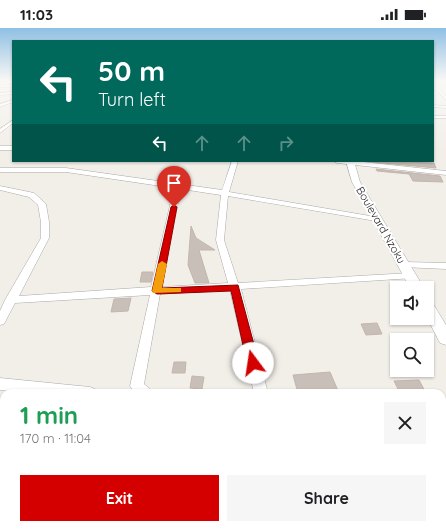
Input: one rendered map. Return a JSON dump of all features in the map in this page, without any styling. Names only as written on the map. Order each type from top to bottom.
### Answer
[{"type":"street","points":[[434,106],[446,107]]},
{"type":"street","points":[[434,117],[446,118]]},
{"type":"street","points":[[0,125],[11,126]]},
{"type":"street","points":[[0,131],[11,126]]},
{"type":"street","points":[[0,148],[12,148]]},
{"type":"street","points":[[66,170],[71,162]]},
{"type":"street","points":[[235,162],[225,193],[220,240],[235,288],[259,389]]},
{"type":"street","points":[[350,162],[446,173]]},
{"type":"street","name":"Boulevard Nzoku","points":[[350,162],[356,182],[413,281]]},
{"type":"street","points":[[0,170],[66,170],[225,193],[376,219]]},
{"type":"street","points":[[140,389],[137,386],[178,186]]},
{"type":"street","points":[[0,188],[31,195],[42,204],[45,222],[45,238],[10,300],[0,321]]},
{"type":"street","points":[[405,265],[446,266]]},
{"type":"street","points":[[10,300],[235,288],[410,276]]},
{"type":"street","points":[[434,318],[446,339]]},
{"type":"street","points":[[0,384],[50,389]]},
{"type":"building","points":[[372,162],[434,163],[436,168]]},
{"type":"building","points":[[376,169],[440,176],[443,182],[413,181],[409,174],[377,171]]},
{"type":"building","points":[[191,226],[196,238],[215,250],[199,250],[209,283],[195,283],[188,265]]},
{"type":"building","points":[[142,272],[153,272],[151,282],[140,282]]},
{"type":"building","points":[[131,298],[128,311],[111,312],[114,299]]},
{"type":"building","points":[[377,323],[382,334],[366,335],[361,324]]},
{"type":"building","points":[[174,362],[186,362],[185,373],[172,373]]},
{"type":"building","points":[[330,372],[337,389],[297,389],[293,375]]},
{"type":"building","points":[[192,376],[204,377],[202,389],[190,388]]},
{"type":"building","points":[[419,380],[424,389],[398,389],[394,381]]},
{"type":"slow traffic","points":[[162,264],[157,291],[178,290]]},
{"type":"route","points":[[174,207],[157,291],[235,288],[253,363]]}]
